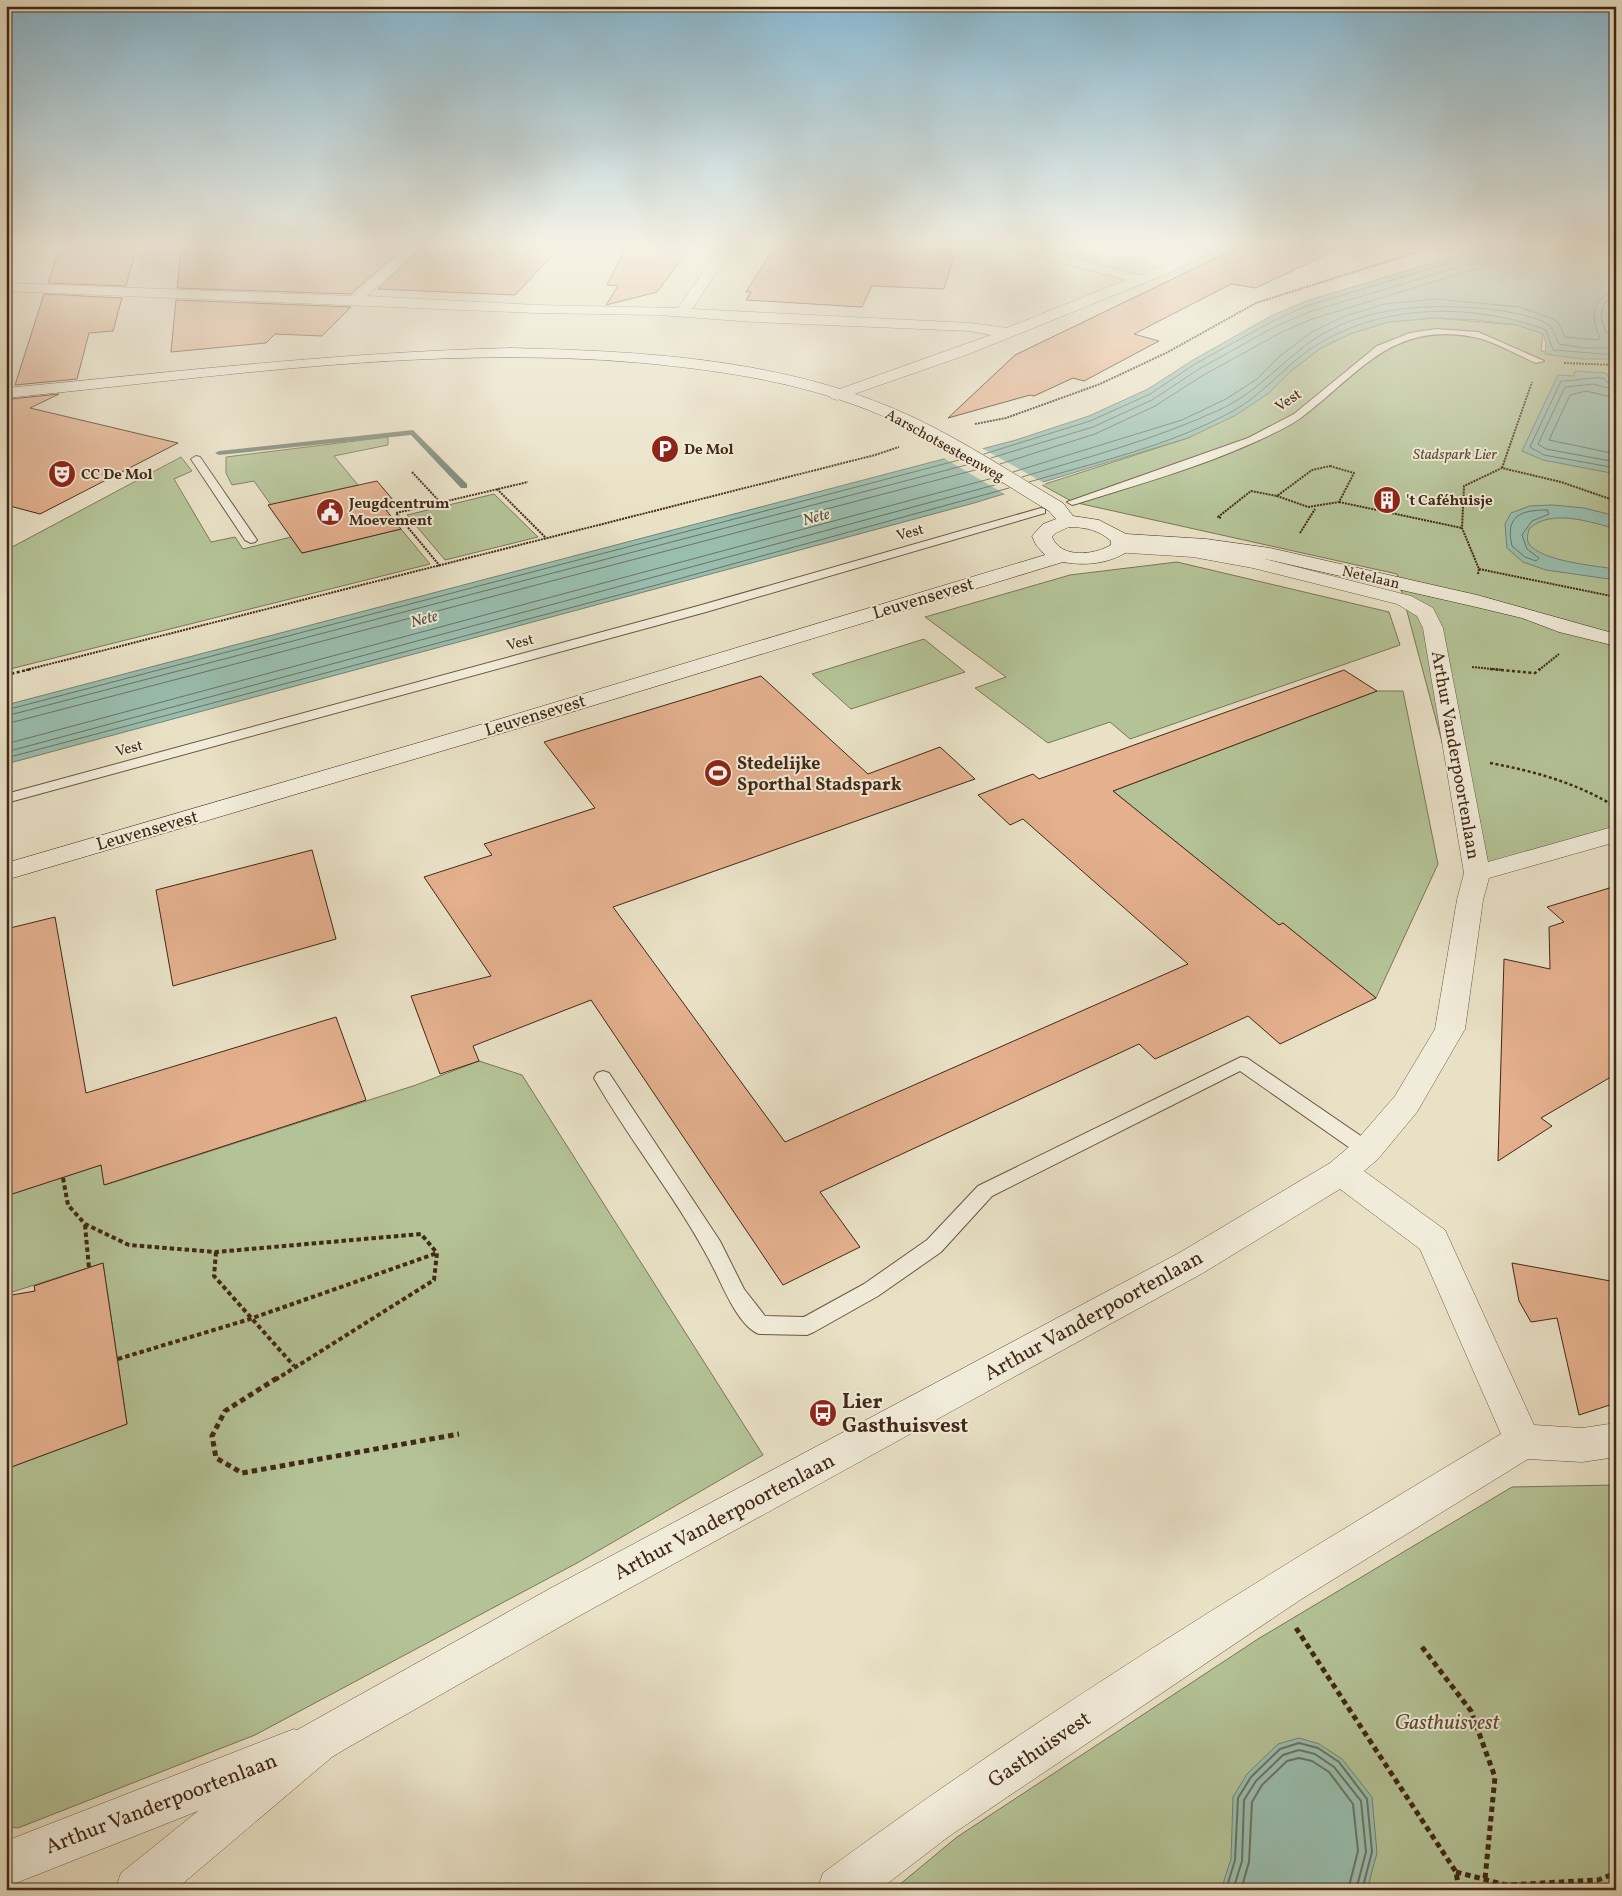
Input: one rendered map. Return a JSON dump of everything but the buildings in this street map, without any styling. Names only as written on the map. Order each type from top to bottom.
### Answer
[{"type":"street","points":[[837,395],[1007,333]]},
{"type":"street","name":"Aarschotsesteenweg","points":[[6,393],[388,356],[506,351],[587,352],[711,366],[775,377],[886,411],[952,446],[1040,504],[1056,507],[1068,522]]},
{"type":"street","name":"Netelaan","points":[[1068,522],[1088,523],[1105,527],[1114,532],[1120,544],[1112,554],[1096,558],[1063,556],[1049,549],[1043,543],[1042,536],[1045,530],[1068,522]]},
{"type":"street","name":"Netelaan","points":[[1120,544],[1193,551],[1253,562],[1341,583],[1404,600],[1426,612],[1433,628]]},
{"type":"street","name":"Netelaan","points":[[1120,544],[1206,545],[1270,554],[1477,601],[1529,614],[1566,628],[1616,640]]},
{"type":"street","name":"Leuvensevest","points":[[6,872],[508,724],[1063,556]]},
{"type":"street","name":"Arthur Vanderpoortenlaan","points":[[6,1864],[317,1742],[565,1602],[1191,1263],[1354,1161],[1406,1104],[1450,1029],[1470,900],[1477,873],[1433,628]]},
{"type":"street","points":[[1477,873],[1616,834]]},
{"type":"street","points":[[1354,1161],[1433,1240],[1524,1441],[1582,1446],[1616,1440]]},
{"type":"street","name":"Gasthuisvest","points":[[840,1890],[940,1816],[1274,1594],[1524,1441]]},
{"type":"street","name":"Arthur Vanderpoortenlaan","points":[[138,1890],[317,1742]]},
{"type":"lane","name":"Vest","points":[[1072,502],[1178,468],[1252,440],[1297,416],[1380,348],[1413,335],[1425,333]]},
{"type":"lane","name":"Vest","points":[[1465,333],[1475,334],[1540,361]]},
{"type":"lane","points":[[196,459],[251,540]]},
{"type":"lane","name":"Vest","points":[[6,799],[702,609],[1040,504]]},
{"type":"lane","points":[[603,1078],[713,1247],[736,1295],[759,1325],[807,1326],[871,1290],[934,1246],[985,1191],[1241,1063],[1354,1161]]},
{"type":"path","points":[[973,425],[1006,418],[1100,384],[1168,352],[1202,333]]},
{"type":"path","points":[[1502,468],[1540,361],[1616,365]]},
{"type":"path","points":[[6,675],[875,456],[903,446]]},
{"type":"path","points":[[1278,496],[1310,471],[1324,465],[1339,466],[1354,473],[1338,502]]},
{"type":"path","points":[[1477,577],[1479,569],[1462,528],[1464,486],[1502,468],[1561,482],[1616,501]]},
{"type":"path","points":[[412,472],[441,503]]},
{"type":"path","points":[[440,566],[396,513],[528,482]]},
{"type":"path","points":[[497,490],[547,539]]},
{"type":"path","points":[[1227,520],[1218,517],[1251,491],[1278,496],[1292,503],[1315,509],[1338,502],[1462,528]]},
{"type":"path","points":[[1298,536],[1315,509]]},
{"type":"path","points":[[1479,569],[1616,597]]},
{"type":"path","points":[[1466,667],[1536,673],[1561,653]]},
{"type":"path","points":[[1489,772],[1488,763],[1526,770],[1587,789],[1616,807]]},
{"type":"path","points":[[63,1178],[68,1205],[85,1224],[129,1246],[216,1252],[421,1234],[437,1253],[434,1280],[225,1411],[212,1436],[216,1458],[242,1473],[459,1434]]},
{"type":"path","points":[[85,1224],[89,1268]]},
{"type":"path","points":[[216,1252],[214,1276],[250,1319],[294,1366]]},
{"type":"path","points":[[118,1359],[250,1319],[437,1253]]},
{"type":"path","points":[[1274,1594],[1456,1872],[1459,1890]]},
{"type":"path","points":[[1422,1648],[1471,1711],[1495,1777],[1486,1879]]},
{"type":"path","points":[[1456,1872],[1506,1885],[1598,1880],[1616,1873]]},
{"type":"green space","name":"Stadspark Lier","points":[[1541,333],[1543,334],[1541,351],[1616,357],[1616,830],[1477,873],[1397,574],[1073,502],[1042,485],[1188,438],[1269,393],[1292,370],[1321,348],[1350,334]]},
{"type":"green space","points":[[388,437],[388,445],[334,456],[358,485],[271,505],[254,481],[232,485],[226,473],[226,457]]},
{"type":"green space","points":[[181,457],[192,471],[174,479],[211,542],[235,537],[243,549],[291,537],[302,553],[401,529],[430,564],[6,670],[6,547],[14,546]]},
{"type":"green space","points":[[494,494],[538,537],[445,560],[407,515]]},
{"type":"green space","points":[[1177,562],[1389,612],[1400,645],[1130,739],[1110,722],[1048,743],[975,688],[1006,677],[925,617],[1070,575]]},
{"type":"green space","points":[[924,639],[965,672],[851,709],[812,674]]},
{"type":"green space","points":[[1377,691],[1403,691],[1438,864],[1376,998],[1283,923],[1279,925],[1113,791]]},
{"type":"green space","points":[[479,1061],[522,1075],[763,1455],[577,1563],[255,1735],[18,1828],[6,1827],[6,1469],[127,1424],[103,1263],[6,1294],[6,1196],[101,1165],[105,1185],[416,1085]]},
{"type":"green space","name":"Gasthuisvest","points":[[1616,1485],[1616,1890],[893,1890],[957,1837],[1258,1639],[1512,1487]]},
{"type":"water","name":"Nete","points":[[1240,333],[1352,333],[1321,348],[1292,370],[1269,393],[1236,415],[1188,438],[974,503],[6,764],[6,705],[1016,440],[1089,416],[1148,389],[1193,360]]},
{"type":"water","points":[[1541,333],[1614,333],[1616,359],[1582,359],[1545,354],[1546,343]]},
{"type":"water","points":[[1575,371],[1606,373],[1610,379],[1616,379],[1616,474],[1543,460],[1522,451],[1558,375],[1574,376]]},
{"type":"water","points":[[1553,505],[1584,508],[1616,516],[1616,529],[1571,518],[1548,519],[1529,529],[1527,538],[1529,544],[1535,550],[1556,559],[1616,569],[1616,580],[1546,570],[1523,562],[1507,548],[1505,524],[1511,513],[1530,506]]},
{"type":"water","points":[[1299,1738],[1319,1744],[1342,1759],[1372,1797],[1377,1853],[1367,1890],[1221,1890],[1231,1859],[1233,1797],[1247,1774],[1278,1744]]},
{"type":"pier","points":[[980,447],[1046,484],[1008,496],[942,457]]},
{"type":"waterway","points":[[219,453],[413,432],[464,486]]},
{"type":"place","name":"De Mol","points":[[665,449]]},
{"type":"place","name":"CC De Mol","points":[[62,474]]},
{"type":"place","name":"'t Caféhuisje","points":[[1387,500]]},
{"type":"place","name":"Jeugdcentrum Moevement","points":[[330,512]]},
{"type":"place","name":"Stedelijke Sporthal Stadspark","points":[[718,773]]},
{"type":"place","name":"Lier Gasthuisvest","points":[[823,1413]]}]
